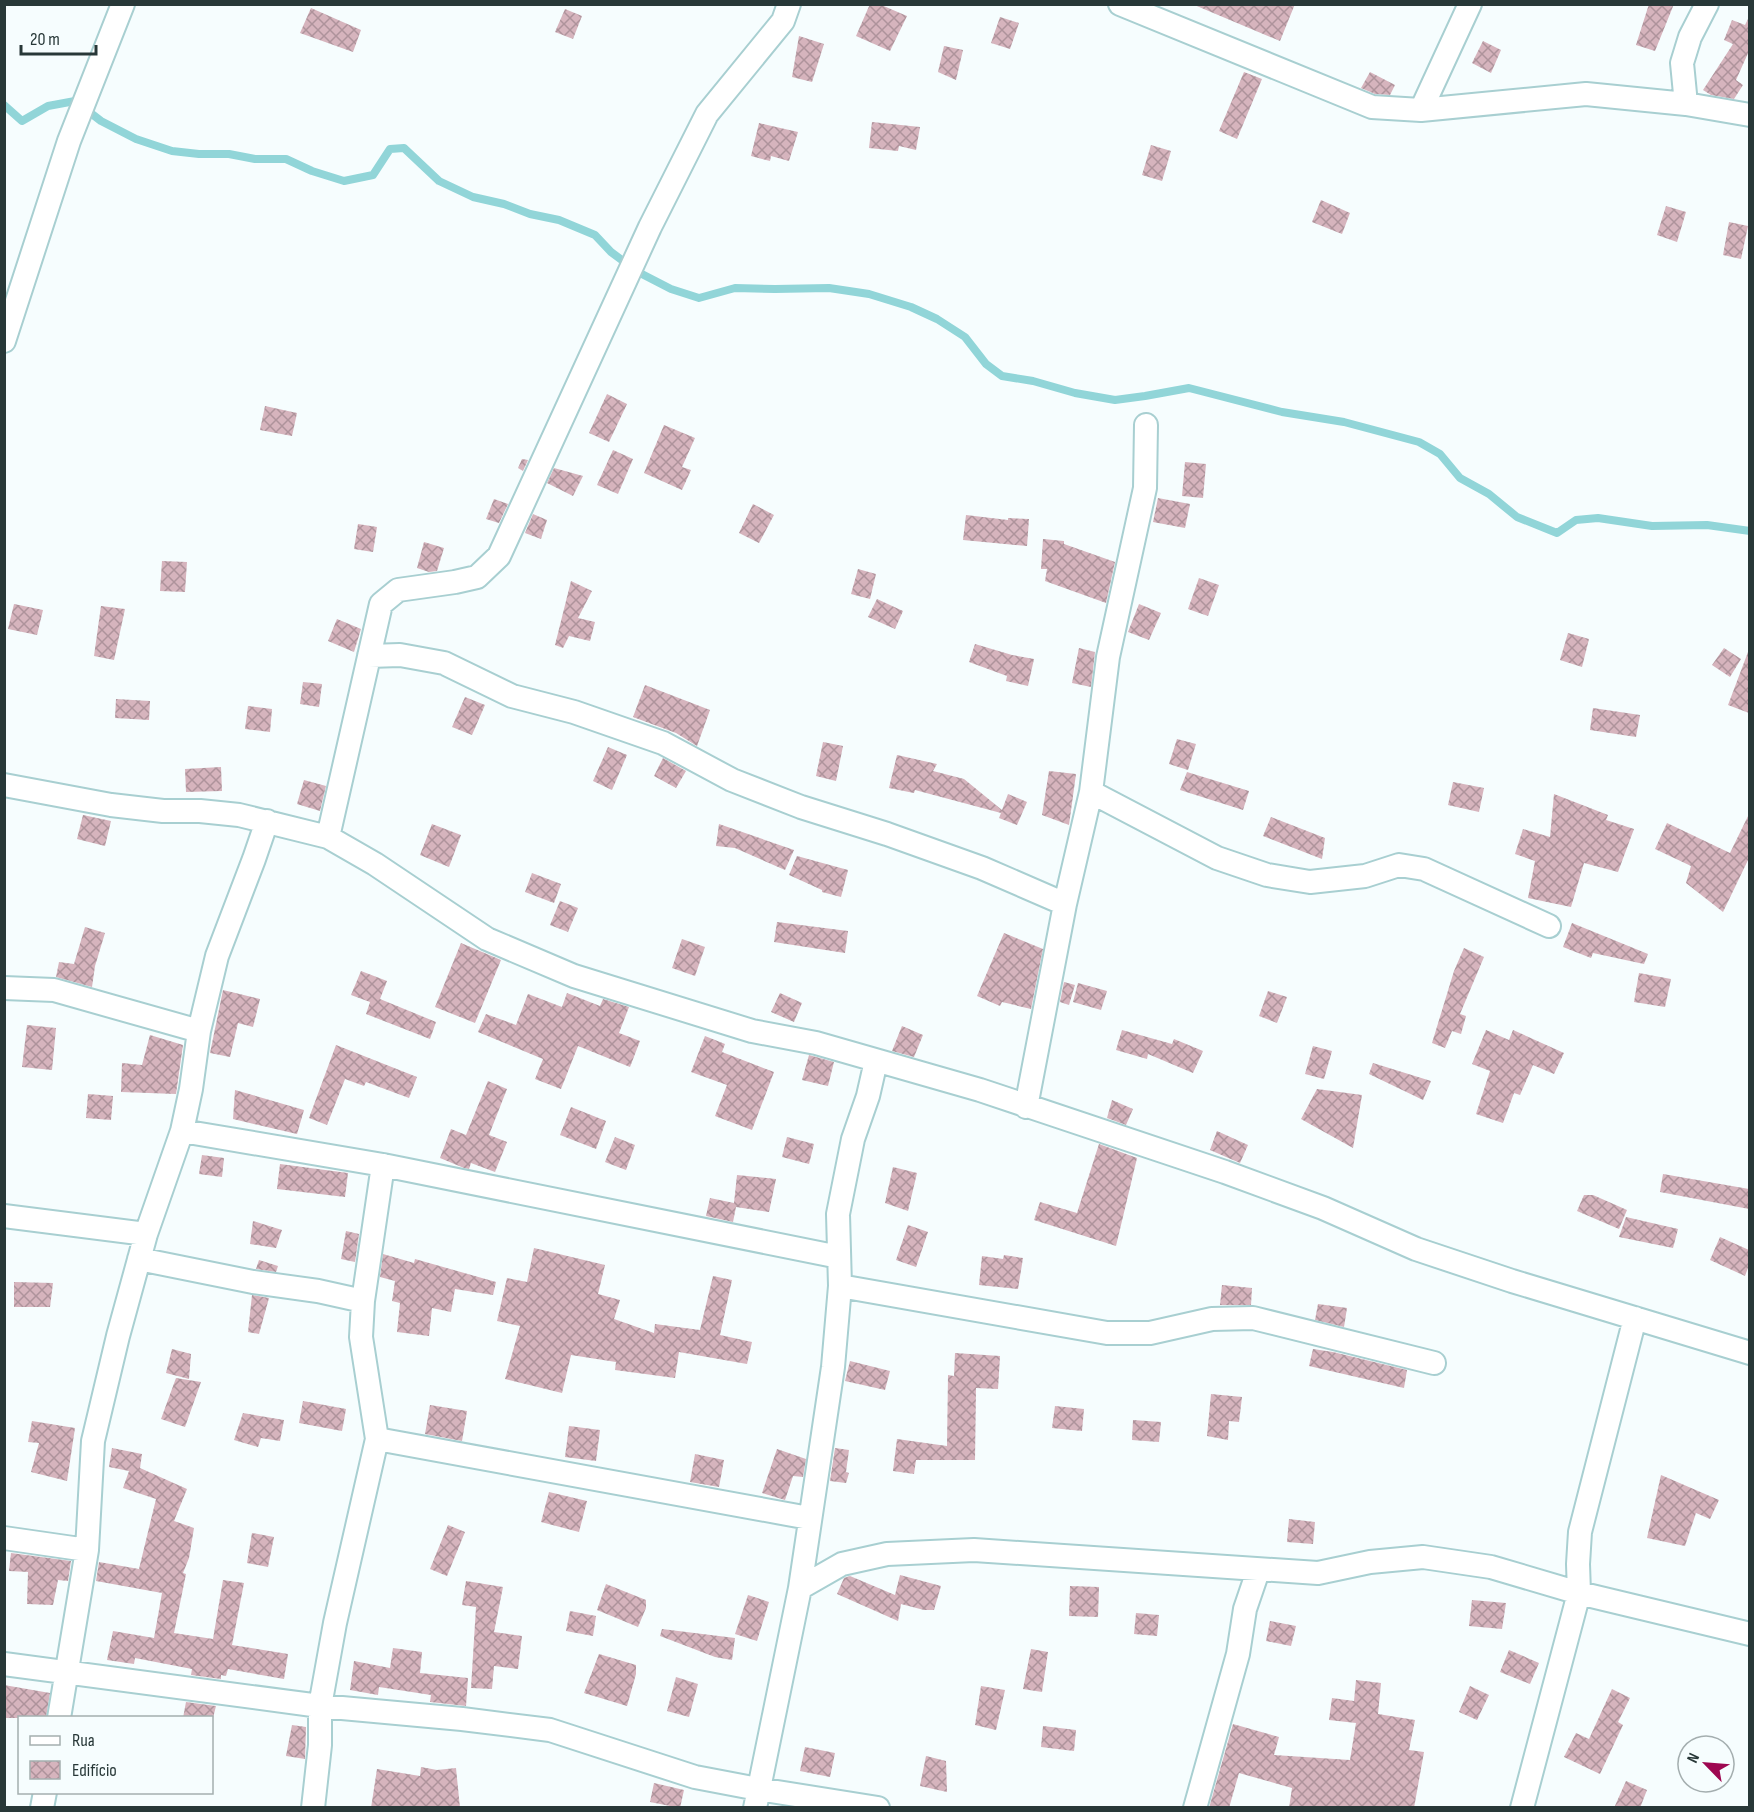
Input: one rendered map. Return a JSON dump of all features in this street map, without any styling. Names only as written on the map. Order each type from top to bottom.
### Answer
[{"type":"street","points":[[4,341],[69,141],[123,4]]},
{"type":"street","points":[[328,837],[381,604],[398,590],[477,577],[499,556],[650,227],[707,114],[783,21],[789,4]]},
{"type":"street","points":[[1120,4],[1372,107],[1420,110],[1586,94],[1686,104],[1749,115]]},
{"type":"street","points":[[1420,110],[1470,4]]},
{"type":"street","points":[[1686,104],[1682,63],[1690,38],[1707,4]]},
{"type":"street","points":[[1026,1107],[1065,904],[1091,792],[1108,657],[1145,488],[1146,424]]},
{"type":"street","points":[[369,656],[400,655],[444,663],[512,696],[574,712],[663,742],[732,780],[801,807],[887,834],[982,868],[1065,904]]},
{"type":"street","points":[[4,785],[111,805],[164,812],[200,811],[239,815],[328,837],[375,864],[486,939],[574,976],[752,1031],[816,1043],[980,1090],[1323,1208],[1416,1249],[1512,1281],[1749,1353]]},
{"type":"street","points":[[1091,792],[1217,858],[1267,875],[1310,882],[1365,876],[1399,865],[1424,869],[1549,926]]},
{"type":"street","points":[[59,1716],[87,1550],[93,1441],[118,1336],[146,1234],[182,1131],[191,1089],[199,1031],[217,956],[255,859],[267,821]]},
{"type":"street","points":[[4,988],[54,990],[199,1031]]},
{"type":"street","points":[[757,1798],[800,1588],[833,1367],[840,1286],[838,1214],[853,1139],[868,1096],[876,1061]]},
{"type":"street","points":[[182,1131],[383,1165],[839,1257]]},
{"type":"street","points":[[313,1808],[320,1745],[320,1706],[335,1623],[377,1439],[362,1337],[363,1301],[383,1165]]},
{"type":"street","points":[[4,1216],[146,1234]]},
{"type":"street","points":[[139,1259],[363,1301]]},
{"type":"street","points":[[840,1286],[1107,1333],[1150,1333],[1212,1319],[1253,1318],[1434,1363]]},
{"type":"street","points":[[1522,1808],[1579,1593],[1580,1532],[1635,1318]]},
{"type":"street","points":[[377,1439],[809,1518]]},
{"type":"street","points":[[4,1538],[87,1550]]},
{"type":"street","points":[[800,1588],[842,1563],[887,1554],[974,1550],[1258,1571],[1318,1573],[1370,1562],[1424,1557],[1491,1567],[1579,1593],[1749,1634]]},
{"type":"street","points":[[1195,1808],[1238,1654],[1245,1609],[1258,1571]]},
{"type":"street","points":[[4,1664],[320,1706],[462,1719],[549,1730],[757,1798],[878,1808]]},
{"type":"building","points":[[870,4],[879,4],[907,16],[890,51],[856,36]]},
{"type":"building","points":[[1192,4],[1295,4],[1280,41]]},
{"type":"building","points":[[1649,4],[1674,4],[1655,51],[1636,45]]},
{"type":"building","points":[[311,8],[361,30],[353,52],[300,33]]},
{"type":"building","points":[[565,9],[582,16],[573,39],[555,32]]},
{"type":"building","points":[[1000,17],[1019,23],[1010,49],[991,43]]},
{"type":"building","points":[[1749,17],[1749,51],[1736,80],[1743,85],[1734,99],[1711,95],[1703,90],[1733,44],[1724,40],[1732,20],[1745,25]]},
{"type":"building","points":[[799,36],[824,44],[812,82],[792,77]]},
{"type":"building","points":[[1483,41],[1501,50],[1491,73],[1472,63]]},
{"type":"building","points":[[944,46],[963,50],[956,80],[938,72]]},
{"type":"building","points":[[1244,72],[1262,79],[1237,139],[1219,131]]},
{"type":"building","points":[[1370,72],[1395,85],[1390,95],[1375,94],[1361,88]]},
{"type":"building","points":[[872,122],[920,127],[916,150],[899,146],[898,151],[869,148]]},
{"type":"building","points":[[759,123],[798,132],[789,161],[771,156],[770,161],[751,156]]},
{"type":"building","points":[[1151,145],[1171,151],[1162,181],[1142,175]]},
{"type":"building","points":[[1321,200],[1350,213],[1342,234],[1312,222]]},
{"type":"building","points":[[1666,206],[1686,212],[1677,242],[1657,235]]},
{"type":"building","points":[[1729,222],[1748,226],[1741,259],[1723,255]]},
{"type":"building","points":[[607,394],[627,404],[609,442],[589,433]]},
{"type":"building","points":[[265,406],[297,413],[292,436],[260,430]]},
{"type":"building","points":[[664,425],[695,438],[682,467],[691,470],[682,490],[644,473]]},
{"type":"building","points":[[613,450],[633,459],[618,494],[597,485]]},
{"type":"building","points":[[522,459],[528,460],[523,471],[518,468]]},
{"type":"building","points":[[1185,462],[1206,464],[1203,498],[1182,496]]},
{"type":"building","points":[[554,468],[583,476],[573,496],[547,483]]},
{"type":"building","points":[[1158,498],[1190,504],[1185,528],[1153,522]]},
{"type":"building","points":[[494,499],[508,504],[499,523],[486,519]]},
{"type":"building","points":[[753,504],[774,515],[759,543],[739,533]]},
{"type":"building","points":[[533,514],[547,520],[541,539],[525,533]]},
{"type":"building","points":[[966,515],[1008,520],[1008,518],[1029,519],[1027,546],[963,540]]},
{"type":"building","points":[[358,524],[377,527],[373,552],[354,549]]},
{"type":"building","points":[[1043,539],[1064,541],[1064,544],[1115,562],[1106,603],[1045,581],[1047,569],[1041,569]]},
{"type":"building","points":[[424,542],[444,548],[437,571],[429,572],[417,568]]},
{"type":"building","points":[[162,561],[187,562],[185,592],[160,591]]},
{"type":"building","points":[[858,569],[876,574],[870,599],[851,594]]},
{"type":"building","points":[[1199,578],[1219,585],[1208,616],[1188,609]]},
{"type":"building","points":[[571,581],[592,591],[578,618],[595,622],[590,641],[569,636],[563,648],[555,645]]},
{"type":"building","points":[[877,599],[903,611],[895,629],[868,617]]},
{"type":"building","points":[[14,604],[43,610],[37,635],[8,629]]},
{"type":"building","points":[[1139,604],[1161,613],[1149,640],[1128,632]]},
{"type":"building","points":[[101,606],[125,609],[114,660],[94,656]]},
{"type":"building","points":[[337,619],[361,629],[354,652],[328,641]]},
{"type":"building","points":[[1568,633],[1589,639],[1582,667],[1560,660]]},
{"type":"building","points":[[975,644],[1034,659],[1028,686],[1006,681],[1007,676],[969,662]]},
{"type":"building","points":[[1079,648],[1095,652],[1091,687],[1072,683]]},
{"type":"building","points":[[1724,648],[1741,659],[1730,677],[1712,665]]},
{"type":"building","points":[[1749,652],[1749,713],[1728,705]]},
{"type":"building","points":[[303,682],[322,684],[319,707],[300,704]]},
{"type":"building","points":[[645,685],[710,710],[697,746],[676,733],[633,717]]},
{"type":"building","points":[[465,697],[485,705],[472,735],[452,727]]},
{"type":"building","points":[[116,699],[150,701],[149,720],[115,718]]},
{"type":"building","points":[[248,706],[272,709],[270,732],[245,729]]},
{"type":"building","points":[[1593,708],[1640,715],[1636,737],[1590,730]]},
{"type":"building","points":[[1177,739],[1196,744],[1188,770],[1169,764]]},
{"type":"building","points":[[823,742],[843,746],[836,781],[816,776]]},
{"type":"building","points":[[608,747],[627,755],[612,790],[593,781]]},
{"type":"building","points":[[897,755],[937,764],[933,771],[964,779],[1002,810],[1008,794],[1027,802],[1017,825],[999,818],[1001,813],[915,790],[914,793],[889,788]]},
{"type":"building","points":[[663,758],[686,771],[676,788],[654,776]]},
{"type":"building","points":[[221,767],[222,791],[186,792],[185,769]]},
{"type":"building","points":[[1049,771],[1076,774],[1069,825],[1042,815]]},
{"type":"building","points":[[1187,772],[1249,791],[1243,810],[1180,790]]},
{"type":"building","points":[[304,780],[326,786],[320,811],[297,804]]},
{"type":"building","points":[[1453,782],[1484,788],[1479,812],[1448,805]]},
{"type":"building","points":[[1554,794],[1608,815],[1606,820],[1634,829],[1618,872],[1584,863],[1571,907],[1528,898],[1535,861],[1515,854],[1523,829],[1550,837]]},
{"type":"building","points":[[1749,814],[1749,858],[1723,912],[1686,883],[1691,866],[1655,849],[1667,823],[1730,853]]},
{"type":"building","points":[[83,815],[111,821],[105,846],[77,839]]},
{"type":"building","points":[[1271,817],[1325,838],[1322,859],[1263,836]]},
{"type":"building","points":[[432,824],[461,835],[449,867],[420,855]]},
{"type":"building","points":[[719,824],[794,850],[785,870],[735,848],[716,846]]},
{"type":"building","points":[[797,856],[848,870],[841,897],[822,892],[789,875]]},
{"type":"building","points":[[532,873],[561,884],[554,903],[525,892]]},
{"type":"building","points":[[560,901],[578,908],[568,932],[550,925]]},
{"type":"building","points":[[777,922],[848,931],[845,953],[774,942]]},
{"type":"building","points":[[1572,923],[1648,954],[1644,964],[1593,953],[1591,958],[1563,947]]},
{"type":"building","points":[[85,927],[105,933],[95,966],[92,987],[56,977],[59,962],[74,964]]},
{"type":"building","points":[[1004,933],[1043,949],[1031,1009],[1002,1002],[1000,1006],[977,996]]},
{"type":"building","points":[[682,939],[705,947],[695,976],[672,968]]},
{"type":"building","points":[[461,943],[501,960],[475,1023],[435,1007]]},
{"type":"building","points":[[1464,948],[1484,957],[1460,1014],[1466,1016],[1461,1034],[1452,1031],[1445,1048],[1432,1043],[1454,971]]},
{"type":"building","points":[[361,971],[387,981],[380,999],[436,1022],[430,1039],[366,1014],[370,1002],[351,995]]},
{"type":"building","points":[[1639,973],[1671,979],[1665,1007],[1634,1002]]},
{"type":"building","points":[[1064,982],[1075,985],[1069,1005],[1060,1002]]},
{"type":"building","points":[[1078,983],[1107,991],[1101,1010],[1073,1002]]},
{"type":"building","points":[[223,990],[260,999],[253,1027],[238,1023],[230,1057],[210,1053]]},
{"type":"building","points":[[1268,991],[1287,997],[1277,1023],[1259,1016]]},
{"type":"building","points":[[567,993],[600,1006],[603,999],[629,1007],[619,1033],[640,1041],[630,1067],[578,1046],[561,1089],[535,1079],[543,1059],[478,1032],[486,1014],[516,1025],[528,994],[562,1007]]},
{"type":"building","points":[[780,993],[802,1003],[794,1022],[771,1012]]},
{"type":"building","points":[[27,1025],[56,1028],[52,1070],[22,1067]]},
{"type":"building","points":[[902,1026],[923,1035],[914,1057],[892,1051]]},
{"type":"building","points":[[1122,1030],[1172,1044],[1174,1039],[1203,1051],[1193,1073],[1148,1054],[1147,1059],[1116,1050]]},
{"type":"building","points":[[1486,1030],[1509,1040],[1513,1030],[1564,1053],[1554,1074],[1533,1065],[1520,1095],[1514,1093],[1503,1123],[1476,1114],[1490,1071],[1472,1064]]},
{"type":"building","points":[[150,1035],[183,1045],[176,1094],[121,1092],[122,1063],[142,1065]]},
{"type":"building","points":[[705,1036],[725,1044],[722,1052],[774,1072],[752,1130],[715,1116],[727,1085],[691,1072]]},
{"type":"building","points":[[336,1045],[417,1077],[409,1098],[366,1082],[364,1086],[345,1079],[327,1125],[309,1118]]},
{"type":"building","points":[[1313,1046],[1332,1051],[1324,1079],[1305,1074]]},
{"type":"building","points":[[809,1055],[834,1062],[828,1086],[802,1080]]},
{"type":"building","points":[[1373,1063],[1431,1081],[1423,1100],[1369,1074]]},
{"type":"building","points":[[488,1081],[507,1089],[489,1135],[507,1142],[495,1172],[471,1163],[469,1169],[464,1168],[440,1158],[451,1129],[466,1135]]},
{"type":"building","points":[[1317,1089],[1362,1095],[1353,1148],[1301,1119]]},
{"type":"building","points":[[235,1090],[304,1110],[297,1134],[233,1119]]},
{"type":"building","points":[[88,1094],[113,1096],[111,1120],[86,1118]]},
{"type":"building","points":[[1112,1100],[1133,1109],[1126,1125],[1107,1118]]},
{"type":"building","points":[[571,1107],[606,1121],[596,1149],[560,1135]]},
{"type":"building","points":[[1217,1131],[1248,1145],[1240,1163],[1210,1150]]},
{"type":"building","points":[[615,1137],[635,1145],[626,1170],[605,1162]]},
{"type":"building","points":[[787,1137],[814,1144],[809,1164],[782,1157]]},
{"type":"building","points":[[1099,1144],[1137,1158],[1116,1246],[1034,1220],[1040,1202],[1077,1213]]},
{"type":"building","points":[[202,1155],[224,1158],[222,1177],[199,1174]]},
{"type":"building","points":[[280,1164],[348,1173],[345,1197],[277,1189]]},
{"type":"building","points":[[893,1167],[917,1173],[908,1211],[885,1203]]},
{"type":"building","points":[[1663,1174],[1749,1189],[1749,1209],[1660,1192]]},
{"type":"building","points":[[737,1175],[776,1179],[769,1212],[736,1207],[733,1222],[706,1216],[710,1198],[734,1203]]},
{"type":"building","points":[[1584,1195],[1593,1195],[1627,1210],[1619,1229],[1577,1211]]},
{"type":"building","points":[[1626,1217],[1678,1229],[1673,1248],[1619,1237]]},
{"type":"building","points":[[253,1221],[282,1230],[276,1248],[250,1244]]},
{"type":"building","points":[[908,1225],[928,1232],[916,1267],[896,1260]]},
{"type":"building","points":[[346,1231],[359,1234],[355,1262],[341,1259]]},
{"type":"building","points":[[1720,1237],[1749,1250],[1749,1265],[1745,1276],[1710,1260]]},
{"type":"building","points":[[534,1248],[605,1265],[598,1294],[620,1300],[614,1319],[654,1333],[655,1324],[700,1330],[713,1276],[732,1280],[720,1335],[752,1342],[747,1364],[679,1352],[675,1378],[615,1370],[616,1362],[571,1355],[562,1393],[505,1379],[520,1326],[497,1321],[507,1278],[527,1282]]},
{"type":"building","points":[[383,1254],[414,1263],[415,1259],[496,1282],[493,1295],[455,1289],[451,1312],[432,1308],[429,1336],[397,1332],[400,1303],[392,1301],[395,1281],[380,1277]]},
{"type":"building","points":[[1004,1255],[1023,1258],[1018,1289],[979,1285],[982,1256],[1003,1259]]},
{"type":"building","points":[[259,1260],[278,1266],[276,1272],[256,1269]]},
{"type":"building","points":[[14,1282],[53,1283],[50,1307],[14,1307]]},
{"type":"building","points":[[1222,1285],[1252,1288],[1251,1305],[1220,1305]]},
{"type":"building","points":[[252,1295],[269,1298],[259,1334],[248,1332]]},
{"type":"building","points":[[1318,1304],[1347,1308],[1344,1327],[1315,1320]]},
{"type":"building","points":[[172,1349],[191,1354],[189,1379],[166,1373]]},
{"type":"building","points":[[1313,1349],[1407,1370],[1404,1388],[1309,1366]]},
{"type":"building","points":[[955,1353],[1000,1356],[998,1389],[976,1388],[975,1460],[916,1460],[914,1474],[893,1471],[897,1439],[947,1446],[948,1375],[954,1376]]},
{"type":"building","points":[[850,1361],[890,1371],[885,1390],[845,1381]]},
{"type":"building","points":[[176,1378],[201,1382],[185,1427],[161,1419]]},
{"type":"building","points":[[1211,1394],[1242,1397],[1239,1422],[1229,1421],[1228,1440],[1207,1436]]},
{"type":"building","points":[[303,1401],[346,1409],[342,1431],[299,1423]]},
{"type":"building","points":[[430,1405],[467,1411],[462,1441],[425,1434]]},
{"type":"building","points":[[1055,1406],[1084,1409],[1082,1431],[1052,1428]]},
{"type":"building","points":[[243,1413],[284,1420],[280,1441],[261,1438],[258,1447],[234,1440]]},
{"type":"building","points":[[1133,1420],[1161,1422],[1159,1442],[1132,1440]]},
{"type":"building","points":[[32,1421],[75,1428],[67,1481],[31,1472],[39,1443],[28,1442]]},
{"type":"building","points":[[569,1426],[600,1430],[596,1461],[565,1457]]},
{"type":"building","points":[[112,1448],[142,1454],[140,1468],[187,1489],[174,1521],[194,1528],[189,1558],[183,1573],[186,1574],[174,1633],[213,1639],[223,1580],[244,1583],[232,1645],[288,1654],[284,1679],[228,1669],[226,1676],[221,1675],[221,1679],[191,1675],[192,1669],[135,1658],[134,1664],[107,1660],[113,1631],[154,1638],[162,1593],[96,1581],[99,1562],[139,1569],[156,1499],[123,1488],[129,1471],[109,1467]]},
{"type":"building","points":[[835,1448],[849,1450],[846,1472],[849,1473],[846,1483],[830,1481]]},
{"type":"building","points":[[777,1449],[806,1459],[803,1477],[793,1476],[785,1500],[762,1493]]},
{"type":"building","points":[[695,1454],[724,1460],[719,1487],[690,1482]]},
{"type":"building","points":[[1661,1475],[1719,1500],[1710,1519],[1696,1513],[1685,1546],[1647,1538]]},
{"type":"building","points":[[549,1492],[587,1501],[579,1532],[541,1522]]},
{"type":"building","points":[[1289,1519],[1315,1522],[1313,1544],[1287,1542]]},
{"type":"building","points":[[448,1525],[465,1532],[447,1576],[430,1569]]},
{"type":"building","points":[[252,1533],[274,1537],[268,1567],[247,1563]]},
{"type":"building","points":[[11,1553],[71,1561],[68,1581],[58,1580],[53,1605],[27,1604],[28,1572],[9,1571]]},
{"type":"building","points":[[900,1575],[941,1586],[934,1610],[901,1604],[898,1621],[837,1594],[844,1578],[850,1576],[895,1595]]},
{"type":"building","points":[[466,1581],[503,1587],[494,1632],[522,1636],[518,1669],[494,1666],[492,1689],[471,1688],[476,1607],[462,1605]]},
{"type":"building","points":[[606,1584],[646,1600],[646,1608],[638,1627],[597,1610]]},
{"type":"building","points":[[1070,1586],[1099,1587],[1098,1617],[1069,1616]]},
{"type":"building","points":[[748,1595],[769,1602],[757,1641],[735,1634]]},
{"type":"building","points":[[1472,1600],[1506,1603],[1502,1629],[1469,1626]]},
{"type":"building","points":[[570,1611],[596,1616],[593,1636],[566,1631]]},
{"type":"building","points":[[1136,1613],[1159,1615],[1157,1636],[1134,1634]]},
{"type":"building","points":[[1270,1621],[1296,1626],[1291,1646],[1266,1641]]},
{"type":"building","points":[[662,1629],[735,1638],[732,1660],[715,1657],[660,1636]]},
{"type":"building","points":[[393,1648],[422,1652],[420,1673],[468,1678],[466,1706],[430,1702],[431,1695],[379,1687],[378,1695],[350,1690],[354,1661],[390,1668]]},
{"type":"building","points":[[1031,1649],[1048,1652],[1042,1692],[1023,1689]]},
{"type":"building","points":[[1509,1650],[1539,1663],[1530,1684],[1500,1672]]},
{"type":"building","points":[[599,1654],[636,1665],[636,1674],[627,1706],[584,1693]]},
{"type":"building","points":[[676,1677],[698,1684],[689,1717],[667,1711]]},
{"type":"building","points":[[1356,1680],[1381,1683],[1378,1714],[1415,1720],[1409,1750],[1424,1752],[1414,1808],[1289,1808],[1292,1788],[1239,1773],[1229,1808],[1209,1808],[1233,1724],[1279,1737],[1274,1755],[1350,1760],[1356,1723],[1329,1720],[1332,1698],[1354,1701]]},
{"type":"building","points":[[4,1685],[50,1693],[46,1716],[4,1718]]},
{"type":"building","points":[[981,1686],[1005,1690],[996,1730],[975,1725]]},
{"type":"building","points":[[1470,1686],[1489,1695],[1477,1720],[1459,1712]]},
{"type":"building","points":[[1612,1689],[1630,1698],[1618,1722],[1623,1725],[1600,1774],[1564,1757],[1576,1733],[1589,1739]]},
{"type":"building","points":[[186,1702],[216,1706],[213,1718],[213,1716],[183,1716]]},
{"type":"building","points":[[292,1725],[306,1727],[305,1759],[286,1756]]},
{"type":"building","points":[[1043,1726],[1076,1730],[1074,1751],[1041,1747]]},
{"type":"building","points":[[805,1747],[835,1753],[830,1777],[800,1771]]},
{"type":"building","points":[[926,1756],[946,1761],[947,1792],[920,1786]]},
{"type":"building","points":[[421,1767],[437,1770],[456,1768],[460,1808],[371,1808],[377,1769],[420,1776]]},
{"type":"building","points":[[1626,1781],[1647,1790],[1640,1808],[1614,1808]]},
{"type":"building","points":[[654,1783],[684,1790],[680,1808],[650,1802]]},
{"type":"waterway","points":[[4,105],[22,121],[48,106],[75,101],[101,121],[136,139],[172,151],[229,154],[255,159],[286,159],[312,171],[344,181],[373,175],[390,149],[404,148],[439,181],[473,197],[559,220],[595,235],[611,252],[638,272],[671,289],[699,298],[735,288],[829,288],[869,294],[911,307],[937,319],[965,337],[986,364],[1002,376],[1115,400],[1189,388],[1282,412],[1344,422],[1419,442],[1440,454],[1460,478],[1489,494],[1517,517],[1557,533],[1576,520],[1598,518],[1652,526],[1707,525],[1750,531]]}]
